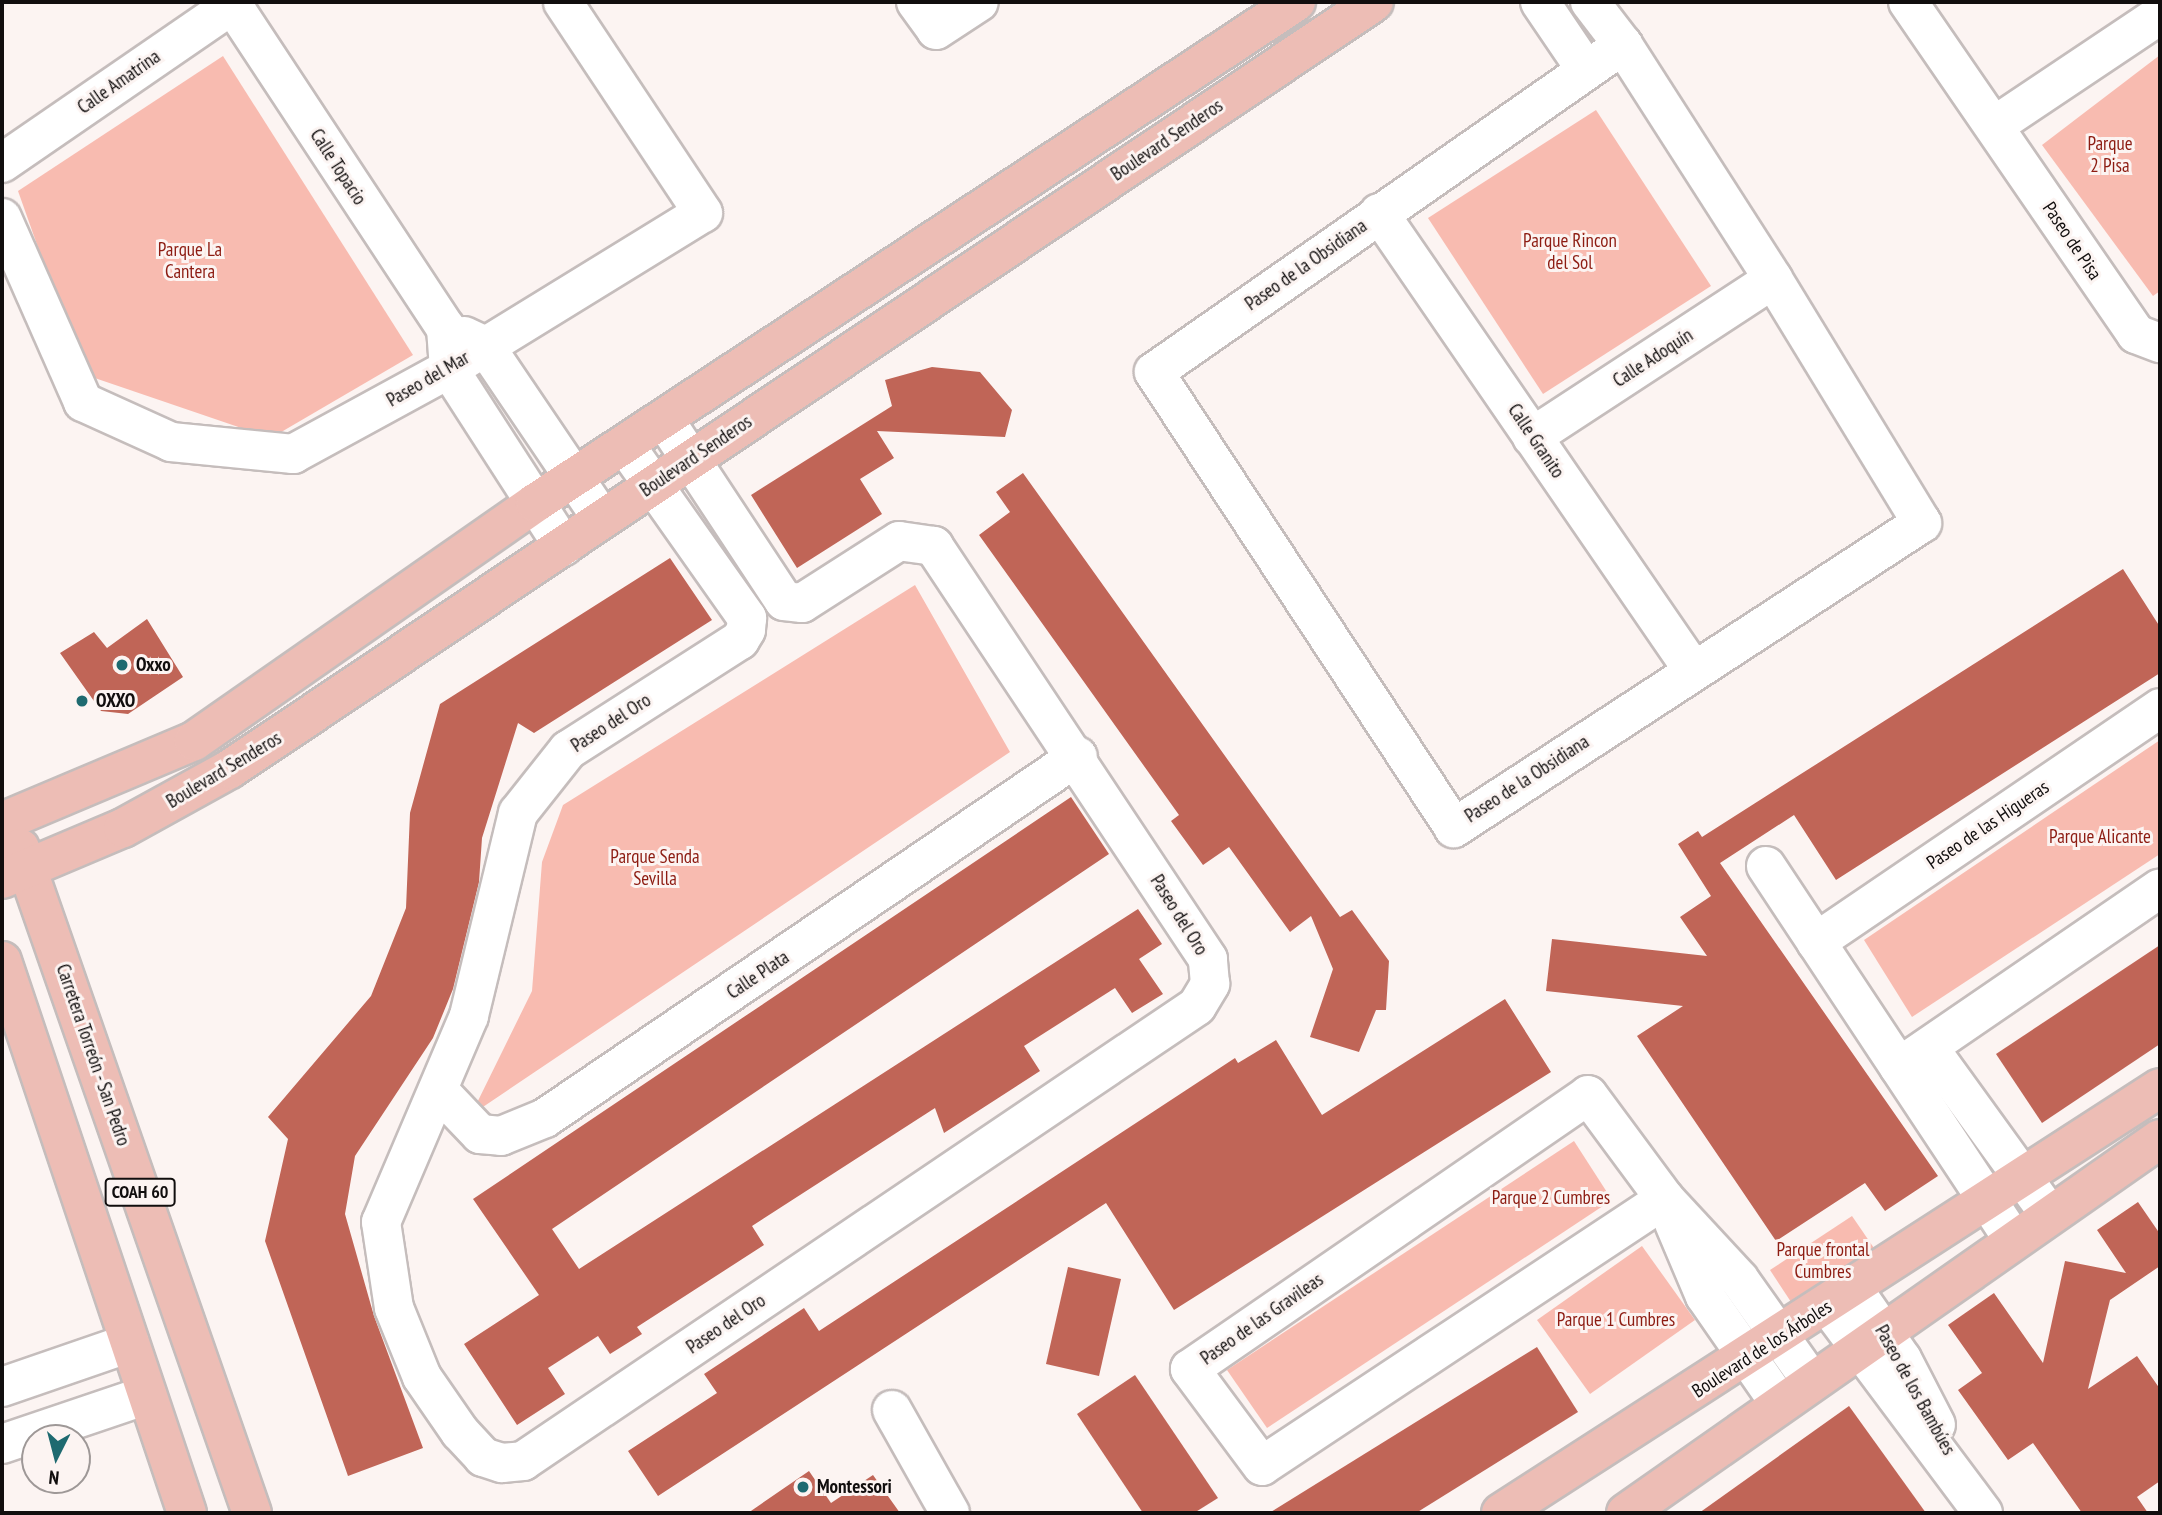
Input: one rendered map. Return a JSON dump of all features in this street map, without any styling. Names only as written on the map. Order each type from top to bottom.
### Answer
[{"type":"main road","points":[[4,812],[194,741],[535,503],[1296,2]]},
{"type":"main road","name":"Boulevard Senderos","points":[[15,875],[230,769],[691,461],[1357,6]]},
{"type":"main road","name":"Carretera Torreón - San Pedro","points":[[4,812],[15,875],[252,1513]]},
{"type":"main road","name":"COAH 60","points":[[2,961],[187,1513]]},
{"type":"main road","name":"Boulevard de los Árboles","points":[[1501,1513],[1749,1359],[2160,1088]]},
{"type":"main road","points":[[1626,1513],[2013,1239],[2160,1139]]},
{"type":"street","name":"Paseo del Mar","points":[[2,218],[83,402],[171,442],[293,454],[449,369],[703,213],[563,2]]},
{"type":"street","points":[[916,2],[936,30],[979,2]]},
{"type":"street","points":[[1540,2],[1586,70]]},
{"type":"street","name":"Paseo de la Obsidiana","points":[[1590,2],[1623,45],[1773,279],[1922,523],[1454,828],[1154,372],[1623,45]]},
{"type":"street","name":"Paseo de Pisa","points":[[1908,2],[2136,334],[2160,343]]},
{"type":"street","name":"Calle Amatrina","points":[[2,163],[234,3]]},
{"type":"street","name":"Calle Topacio","points":[[234,3],[446,328],[449,369],[563,546]]},
{"type":"street","points":[[1994,126],[2160,15]]},
{"type":"street","name":"Calle Granito","points":[[1379,213],[1693,670]]},
{"type":"street","name":"Calle Adoquín","points":[[1532,437],[1773,279]]},
{"type":"street","points":[[446,328],[485,346],[602,519]]},
{"type":"street","name":"Paseo del Oro","points":[[625,444],[747,618],[746,630],[740,640],[568,750],[541,778],[518,813],[501,864],[487,956],[438,1090],[381,1222],[394,1308],[422,1377],[460,1432],[483,1457],[523,1461],[1197,1006],[1210,984],[1208,959],[1078,756],[934,546],[899,541],[793,604],[784,601],[664,419]]},
{"type":"street","name":"Paseo de las Higueras","points":[[1816,942],[2160,708]]},
{"type":"street","name":"Calle Plata","points":[[438,1090],[480,1134],[501,1136],[545,1118],[1078,756]]},
{"type":"street","points":[[1766,866],[1816,942],[1914,1058],[2022,1178],[2049,1214]]},
{"type":"street","points":[[1914,1058],[2160,888]]},
{"type":"street","points":[[1914,1058],[1988,1201],[2013,1239]]},
{"type":"street","name":"Paseo de las Gravileas","points":[[1665,1199],[1262,1466],[1190,1369],[1588,1095],[1665,1199],[1783,1337],[1812,1382]]},
{"type":"street","name":"Paseo de las Gravileas","points":[[1665,1199],[1705,1296],[1780,1404]]},
{"type":"street","name":"Paseo de los Bambúes","points":[[1842,1299],[1977,1503]]},
{"type":"street","points":[[2,1387],[130,1343]]},
{"type":"street","points":[[2,1444],[147,1395]]},
{"type":"street","points":[[892,1410],[950,1513]]},
{"type":"green space","name":"Parque 2 Pisa","points":[[2160,55],[2160,291],[2153,296],[2042,145]]},
{"type":"green space","name":"Parque La Cantera","points":[[223,56],[413,355],[271,438],[83,374],[18,191]]},
{"type":"green space","name":"Parque Rincon del Sol","points":[[1596,110],[1711,286],[1543,394],[1428,218]]},
{"type":"green space","name":"Parque Senda Sevilla","points":[[915,585],[1010,752],[471,1115],[532,991],[542,862],[563,805]]},
{"type":"green space","name":"Parque Alicante","points":[[2160,740],[2160,854],[1912,1017],[1864,940]]},
{"type":"green space","name":"Parque 2 Cumbres","points":[[1574,1141],[1612,1200],[1267,1428],[1227,1370]]},
{"type":"green space","name":"Parque frontal Cumbres","points":[[1852,1216],[1876,1251],[1793,1305],[1770,1270]]},
{"type":"green space","name":"Parque 1 Cumbres","points":[[1642,1246],[1695,1320],[1590,1394],[1537,1320]]},
{"type":"building","points":[[932,367],[980,372],[1012,410],[1005,437],[877,431],[894,458],[860,479],[882,514],[797,568],[751,495],[892,406],[885,380]]},
{"type":"building","points":[[1023,473],[1340,917],[1352,910],[1389,961],[1386,1010],[1376,1010],[1359,1052],[1310,1037],[1333,969],[1311,916],[1290,932],[1229,847],[1203,865],[1171,821],[1179,815],[979,535],[1010,512],[996,492]]},
{"type":"building","points":[[670,558],[712,620],[534,733],[518,723],[482,838],[479,882],[453,989],[433,1038],[355,1156],[345,1214],[374,1316],[423,1448],[348,1476],[265,1241],[288,1139],[268,1117],[371,996],[406,908],[410,813],[440,704]]},
{"type":"building","points":[[2123,569],[2160,627],[2160,673],[1836,880],[1794,815],[1720,863],[1938,1176],[1885,1211],[1865,1183],[1776,1241],[1637,1036],[1683,1006],[1546,991],[1552,939],[1707,956],[1680,917],[1711,896],[1678,844],[1698,831],[1702,837]]},
{"type":"building","name":"Oxxo","points":[[147,619],[183,677],[128,714],[101,711],[60,653],[94,632],[107,648]]},
{"type":"building","points":[[1071,797],[1109,854],[552,1229],[579,1269],[1138,909],[1162,944],[1139,959],[1163,994],[1132,1013],[1115,988],[1024,1046],[1040,1071],[944,1133],[935,1108],[752,1226],[764,1245],[637,1327],[642,1334],[610,1354],[598,1336],[548,1368],[565,1394],[517,1425],[464,1344],[539,1295],[473,1199]]},
{"type":"building","points":[[2160,945],[2160,1044],[2042,1123],[1996,1054]]},
{"type":"building","points":[[1505,999],[1551,1072],[1174,1310],[1106,1203],[658,1496],[628,1451],[717,1393],[704,1374],[804,1308],[819,1331],[1235,1058],[1238,1063],[1276,1040],[1322,1115]]},
{"type":"building","points":[[2138,1202],[2160,1234],[2160,1266],[2110,1300],[2088,1389],[2137,1356],[2160,1389],[2160,1481],[2137,1497],[2148,1513],[2082,1513],[2033,1443],[2008,1460],[1958,1390],[1982,1373],[1948,1325],[1994,1293],[2043,1363],[2065,1261],[2126,1273],[2097,1230]]},
{"type":"building","points":[[1068,1267],[1121,1279],[1099,1376],[1046,1364]]},
{"type":"building","points":[[1537,1347],[1578,1412],[1416,1513],[1269,1513]]},
{"type":"building","points":[[1135,1375],[1218,1498],[1194,1513],[1143,1513],[1077,1414]]},
{"type":"building","points":[[1849,1406],[1926,1513],[1699,1513],[1797,1443]]},
{"type":"building","name":"Montessori","points":[[809,1471],[831,1503],[873,1475],[900,1513],[748,1513]]},
{"type":"place","name":"Oxxo","points":[[122,665]]},
{"type":"place","name":"OXXO","points":[[82,701]]},
{"type":"place","name":"Montessori","points":[[803,1487]]}]
